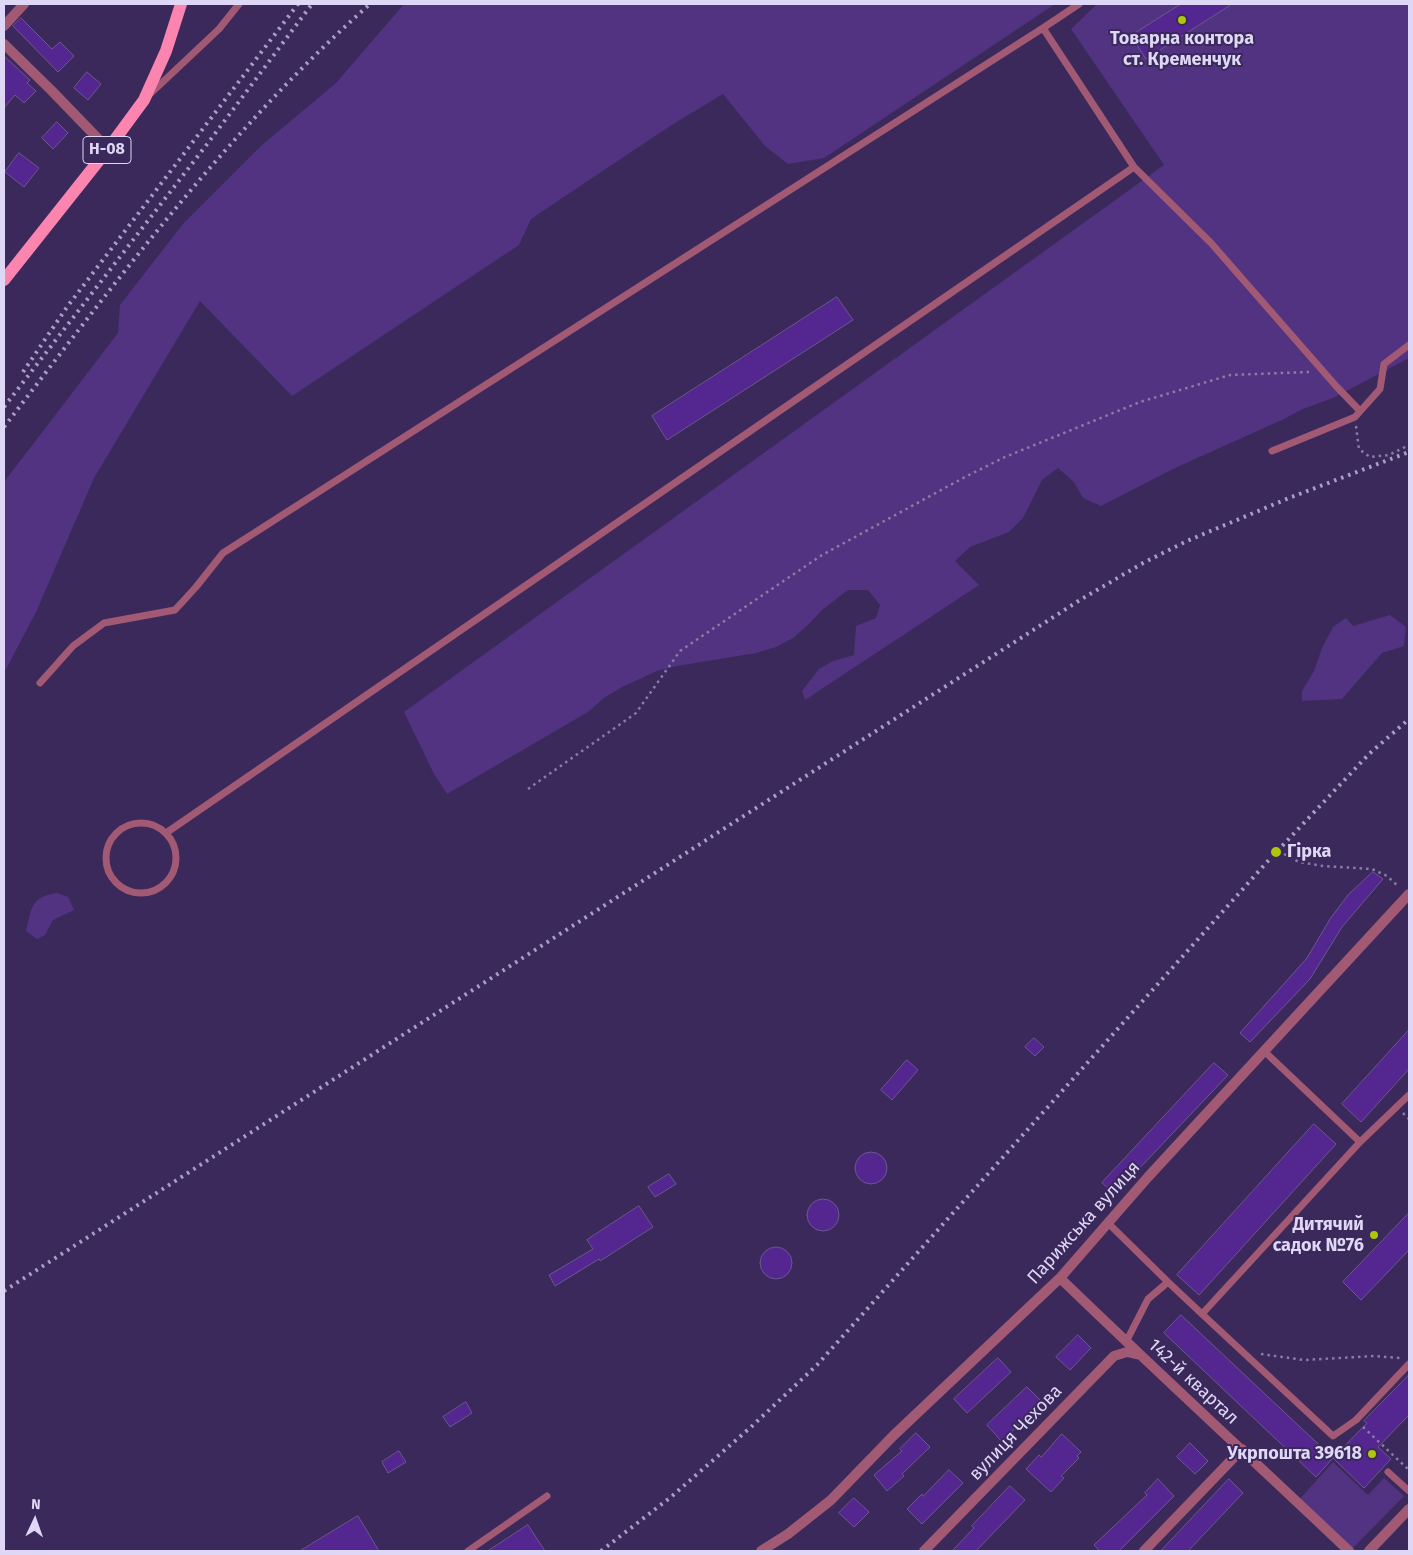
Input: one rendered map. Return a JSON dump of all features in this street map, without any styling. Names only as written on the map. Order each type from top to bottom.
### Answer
[{"type":"main road","name":"Н-08","points":[[4,280],[108,149],[144,100],[166,51],[181,4]]},
{"type":"street","points":[[4,26],[24,4]]},
{"type":"street","points":[[4,44],[108,149]]},
{"type":"street","name":"Парижська вулиця","points":[[761,1551],[788,1534],[830,1500],[893,1436],[1060,1278],[1148,1177],[1409,894]]},
{"type":"street","name":"142-й квартал","points":[[1060,1278],[1349,1551]]},
{"type":"street","name":"вулиця Чехова","points":[[924,1551],[1114,1356],[1127,1352],[1140,1355]]},
{"type":"street","points":[[1144,1551],[1242,1449]]},
{"type":"street","points":[[1369,1551],[1409,1509]]},
{"type":"lane","points":[[144,100],[219,29],[239,4]]},
{"type":"lane","points":[[40,683],[73,646],[104,623],[176,610],[223,553],[1079,4]]},
{"type":"lane","points":[[1042,28],[1134,167],[1211,243],[1325,373],[1358,414]]},
{"type":"lane","points":[[166,833],[1134,167]]},
{"type":"lane","points":[[1272,451],[1358,414],[1380,389],[1384,364],[1409,345]]},
{"type":"lane","points":[[142,823],[155,826],[166,833],[174,844],[176,858],[174,871],[167,882],[156,890],[142,893],[129,891],[118,884],[110,873],[106,860],[108,846],[116,834],[128,826],[142,823]]},
{"type":"lane","points":[[1264,1050],[1360,1142]]},
{"type":"lane","points":[[1202,1314],[1360,1142],[1409,1096]]},
{"type":"lane","points":[[1108,1223],[1168,1282],[1333,1436],[1356,1420],[1409,1364]]},
{"type":"lane","points":[[1126,1342],[1148,1299],[1168,1282]]},
{"type":"lane","points":[[1388,1472],[1409,1490]]},
{"type":"lane","points":[[468,1551],[547,1496]]},
{"type":"path","points":[[528,789],[636,714],[680,651],[822,555],[965,477],[1006,457],[1140,402],[1230,375],[1296,372],[1325,373]]},
{"type":"path","points":[[1358,414],[1360,449],[1370,457],[1389,455],[1409,445]]},
{"type":"path","points":[[1284,854],[1299,862],[1323,866],[1372,869],[1386,876],[1409,894]]},
{"type":"path","points":[[1242,1351],[1304,1360],[1374,1356],[1400,1358]]},
{"type":"path","points":[[1356,1420],[1409,1470]]},
{"type":"shaded area","points":[[404,4],[1055,4],[824,158],[788,164],[765,146],[723,94],[670,126],[531,219],[519,245],[292,396],[200,301],[94,478],[37,610],[4,673],[4,482],[118,333],[120,305],[182,225],[262,145],[336,83]]},
{"type":"shaded area","points":[[1097,4],[1409,4],[1409,358],[1333,398],[1303,409],[1173,469],[1101,506],[1083,498],[1074,482],[1058,468],[1042,480],[1023,518],[1009,532],[970,547],[955,561],[979,585],[805,700],[802,691],[819,669],[833,661],[854,655],[856,626],[876,618],[880,605],[868,590],[848,590],[823,609],[793,638],[776,647],[756,653],[657,671],[622,687],[604,698],[588,712],[447,794],[434,774],[404,712],[1164,165],[1071,29]]},
{"type":"shaded area","points":[[1390,615],[1406,627],[1404,646],[1382,653],[1342,699],[1302,701],[1302,691],[1314,671],[1322,648],[1333,627],[1346,618],[1353,626]]},
{"type":"shaded area","points":[[57,893],[68,897],[74,910],[53,920],[45,935],[37,939],[26,931],[31,910],[42,897]]},
{"type":"shaded area","points":[[1333,1462],[1368,1495],[1384,1478],[1404,1496],[1351,1550],[1299,1500]]},
{"type":"building","name":"Товарна контора ст. Кременчук","points":[[1181,4],[1232,4],[1146,59],[1131,36]]},
{"type":"building","points":[[21,18],[52,49],[60,42],[74,56],[58,72],[13,26]]},
{"type":"building","points":[[4,56],[30,80],[27,83],[36,91],[24,103],[15,95],[4,108]]},
{"type":"building","points":[[87,72],[101,84],[88,100],[74,88]]},
{"type":"building","points":[[57,122],[68,133],[53,149],[42,138]]},
{"type":"building","points":[[19,153],[39,168],[24,187],[5,172]]},
{"type":"building","points":[[837,297],[853,320],[667,440],[652,416]]},
{"type":"building","points":[[1373,872],[1383,879],[1342,927],[1310,979],[1250,1042],[1240,1033],[1307,958],[1330,919],[1348,895]]},
{"type":"building","points":[[1409,1030],[1409,1069],[1361,1122],[1342,1104]]},
{"type":"building","points":[[1034,1038],[1044,1047],[1035,1056],[1025,1047]]},
{"type":"building","points":[[907,1060],[918,1070],[892,1100],[881,1090]]},
{"type":"building","points":[[1214,1063],[1228,1075],[1115,1194],[1102,1183]]},
{"type":"building","points":[[1314,1124],[1336,1144],[1199,1295],[1177,1275]]},
{"type":"building","points":[[871,1152],[877,1153],[882,1157],[886,1162],[886,1174],[882,1179],[877,1183],[871,1184],[865,1183],[860,1179],[856,1174],[855,1168],[856,1162],[860,1157],[865,1153]]},
{"type":"building","points":[[669,1174],[676,1184],[655,1197],[648,1187]]},
{"type":"building","points":[[823,1199],[829,1200],[834,1204],[838,1209],[838,1221],[834,1226],[829,1230],[823,1231],[817,1230],[812,1226],[808,1221],[807,1215],[808,1209],[812,1204],[817,1200]]},
{"type":"building","points":[[639,1206],[653,1227],[600,1261],[599,1259],[555,1286],[549,1275],[593,1249],[587,1240]]},
{"type":"building","points":[[1409,1213],[1409,1250],[1361,1300],[1343,1282]]},
{"type":"building","points":[[776,1247],[782,1248],[787,1252],[791,1257],[791,1269],[787,1274],[782,1278],[776,1279],[770,1278],[765,1274],[761,1269],[760,1263],[761,1257],[765,1252],[770,1248]]},
{"type":"building","points":[[1181,1315],[1333,1458],[1316,1477],[1164,1333]]},
{"type":"building","points":[[1078,1335],[1091,1348],[1070,1370],[1056,1357]]},
{"type":"building","points":[[998,1358],[1011,1372],[967,1413],[954,1399]]},
{"type":"building","points":[[1409,1375],[1409,1415],[1378,1447],[1391,1459],[1364,1488],[1333,1458],[1367,1423],[1364,1421]]},
{"type":"building","points":[[1027,1387],[1041,1401],[1002,1442],[987,1425]]},
{"type":"building","points":[[466,1402],[472,1413],[450,1427],[443,1417]]},
{"type":"building","points":[[916,1433],[930,1447],[902,1474],[904,1476],[887,1491],[874,1475],[902,1451],[900,1449]]},
{"type":"building","points":[[1062,1434],[1081,1452],[1077,1456],[1079,1458],[1061,1476],[1064,1478],[1051,1492],[1026,1469],[1039,1455],[1041,1457]]},
{"type":"building","points":[[1190,1443],[1208,1461],[1195,1474],[1177,1457]]},
{"type":"building","points":[[399,1451],[406,1462],[388,1473],[382,1462]]},
{"type":"building","points":[[949,1470],[963,1483],[922,1524],[907,1509]]},
{"type":"building","points":[[1158,1479],[1174,1496],[1119,1551],[1100,1551],[1094,1545],[1147,1495],[1145,1493]]},
{"type":"building","points":[[1229,1479],[1243,1493],[1188,1551],[1161,1551]]},
{"type":"building","points":[[1010,1486],[1025,1500],[976,1551],[952,1551],[974,1528],[972,1526]]},
{"type":"building","points":[[854,1498],[869,1512],[854,1527],[839,1513]]},
{"type":"building","points":[[358,1516],[379,1551],[300,1551]]},
{"type":"building","points":[[528,1525],[545,1551],[488,1551]]},
{"type":"railway","points":[[23,372],[67,307],[298,4]]},
{"type":"railway","points":[[4,407],[208,143],[312,4]]},
{"type":"railway","points":[[4,427],[89,316],[222,154],[319,52],[370,4]]},
{"type":"railway","points":[[4,1291],[1080,600],[1143,563],[1187,541],[1289,498],[1409,452]]},
{"type":"railway","points":[[601,1551],[671,1497],[751,1427],[817,1365],[1267,862],[1369,754],[1409,719]]},
{"type":"place","name":"Товарна контора ст. Кременчук","points":[[1182,20]]},
{"type":"place","name":"Гірка","points":[[1276,852]]},
{"type":"place","name":"Дитячий садок №76","points":[[1374,1235]]},
{"type":"place","name":"Укрпошта 39618","points":[[1372,1454]]}]
